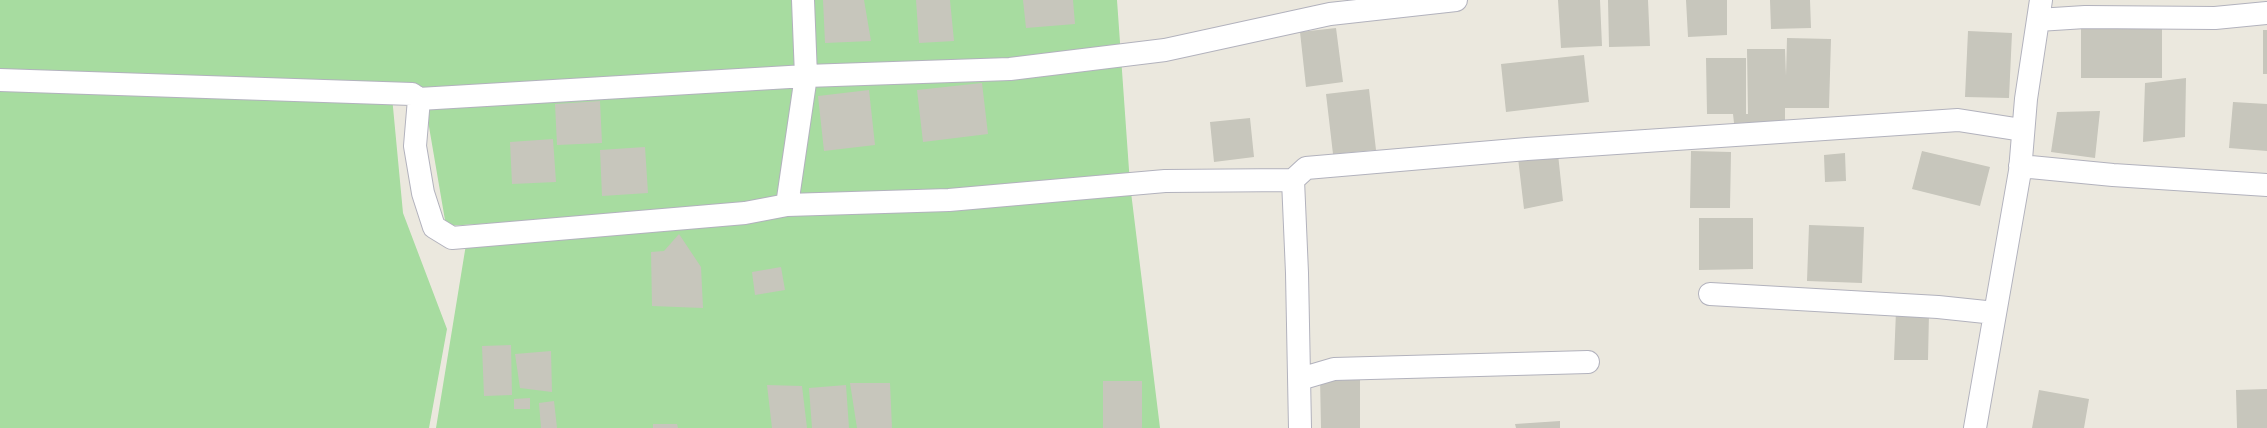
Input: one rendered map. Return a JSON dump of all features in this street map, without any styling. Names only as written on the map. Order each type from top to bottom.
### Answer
[{"type":"street","points":[[787,205],[806,76],[803,0]]},
{"type":"street","points":[[0,80],[412,94],[419,99],[806,76],[1026,67],[1165,50],[1330,14],[1456,0]]},
{"type":"street","points":[[1975,428],[2020,166],[2022,130],[2040,10],[2085,17],[2215,18],[2267,13]]},
{"type":"street","points":[[419,99],[415,146],[423,193],[434,227],[452,238],[744,213],[787,205],[949,200],[1165,181],[1293,180],[1306,168],[1534,148],[1958,120],[2022,130]]},
{"type":"street","points":[[2020,166],[2113,175],[2267,185]]},
{"type":"street","points":[[1293,180],[1300,379],[1300,428]]},
{"type":"street","points":[[1710,294],[1922,306],[1995,313]]},
{"type":"street","points":[[1300,379],[1334,369],[1588,362]]},
{"type":"green space","points":[[0,0],[1117,0],[1130,184],[1160,428],[436,428],[469,226],[691,211],[446,226],[427,115],[391,86],[403,213],[447,329],[429,428],[0,428]]},
{"type":"building","points":[[823,0],[864,0],[871,41],[825,43]]},
{"type":"building","points":[[916,0],[950,0],[954,41],[919,43]]},
{"type":"building","points":[[1023,0],[1073,0],[1075,24],[1026,28]]},
{"type":"building","points":[[1558,0],[1600,0],[1602,46],[1561,48]]},
{"type":"building","points":[[1608,0],[1648,0],[1650,46],[1609,47]]},
{"type":"building","points":[[1686,0],[1727,0],[1727,35],[1688,37]]},
{"type":"building","points":[[1770,0],[1810,0],[1811,28],[1771,29]]},
{"type":"building","points":[[2162,26],[2162,78],[2081,78],[2081,27]]},
{"type":"building","points":[[1336,28],[1343,82],[1306,87],[1300,32]]},
{"type":"building","points":[[2263,30],[2267,30],[2267,74],[2263,74]]},
{"type":"building","points":[[1968,31],[2012,33],[2009,98],[1965,97]]},
{"type":"building","points":[[1787,38],[1831,39],[1829,108],[1785,108],[1785,122],[1734,123],[1733,114],[1707,114],[1706,58],[1746,58],[1746,114],[1748,114],[1747,49],[1785,49],[1786,76]]},
{"type":"building","points":[[1584,55],[1589,102],[1506,112],[1501,64]]},
{"type":"building","points":[[2186,78],[2185,137],[2143,142],[2145,83]]},
{"type":"building","points":[[982,83],[988,134],[923,142],[917,90]]},
{"type":"building","points":[[1369,89],[1376,150],[1333,154],[1326,94]]},
{"type":"building","points":[[869,90],[875,145],[824,151],[818,96]]},
{"type":"building","points":[[600,101],[602,143],[557,145],[555,104]]},
{"type":"building","points":[[2233,102],[2267,104],[2267,151],[2229,148]]},
{"type":"building","points":[[2100,111],[2095,158],[2051,152],[2057,112]]},
{"type":"building","points":[[1250,118],[1254,157],[1214,162],[1210,122]]},
{"type":"building","points":[[553,139],[556,182],[512,184],[510,142]]},
{"type":"building","points":[[645,147],[648,193],[602,196],[600,150]]},
{"type":"building","points":[[1691,151],[1731,152],[1730,208],[1690,208]]},
{"type":"building","points":[[1922,151],[1990,167],[1980,206],[1912,189]]},
{"type":"building","points":[[1845,153],[1846,181],[1825,182],[1824,155]]},
{"type":"building","points":[[1558,154],[1563,201],[1524,209],[1518,158]]},
{"type":"building","points":[[1699,218],[1753,218],[1753,269],[1699,270]]},
{"type":"building","points":[[1809,225],[1864,227],[1862,283],[1807,281]]},
{"type":"building","points":[[679,234],[701,267],[703,308],[652,306],[651,252],[664,251]]},
{"type":"building","points":[[781,267],[785,290],[755,295],[752,272]]},
{"type":"building","points":[[1896,311],[1929,313],[1928,360],[1894,360]]},
{"type":"building","points":[[511,345],[512,395],[484,396],[482,346]]},
{"type":"building","points":[[551,351],[552,392],[520,388],[515,354]]},
{"type":"building","points":[[1360,376],[1360,428],[1321,428],[1320,377]]},
{"type":"building","points":[[1103,381],[1142,381],[1142,428],[1103,428]]},
{"type":"building","points":[[850,383],[890,383],[892,428],[857,428]]},
{"type":"building","points":[[767,385],[802,386],[807,428],[772,428]]},
{"type":"building","points":[[846,385],[849,428],[812,428],[809,388]]},
{"type":"building","points":[[2267,389],[2267,428],[2237,428],[2236,390]]},
{"type":"building","points":[[2039,390],[2089,399],[2084,428],[2032,428]]},
{"type":"building","points":[[530,398],[530,409],[514,409],[514,399]]},
{"type":"building","points":[[554,401],[557,428],[541,428],[539,403]]},
{"type":"building","points":[[1560,421],[1560,428],[1516,428],[1515,424]]},
{"type":"building","points":[[653,424],[677,424],[678,428],[653,428]]}]
